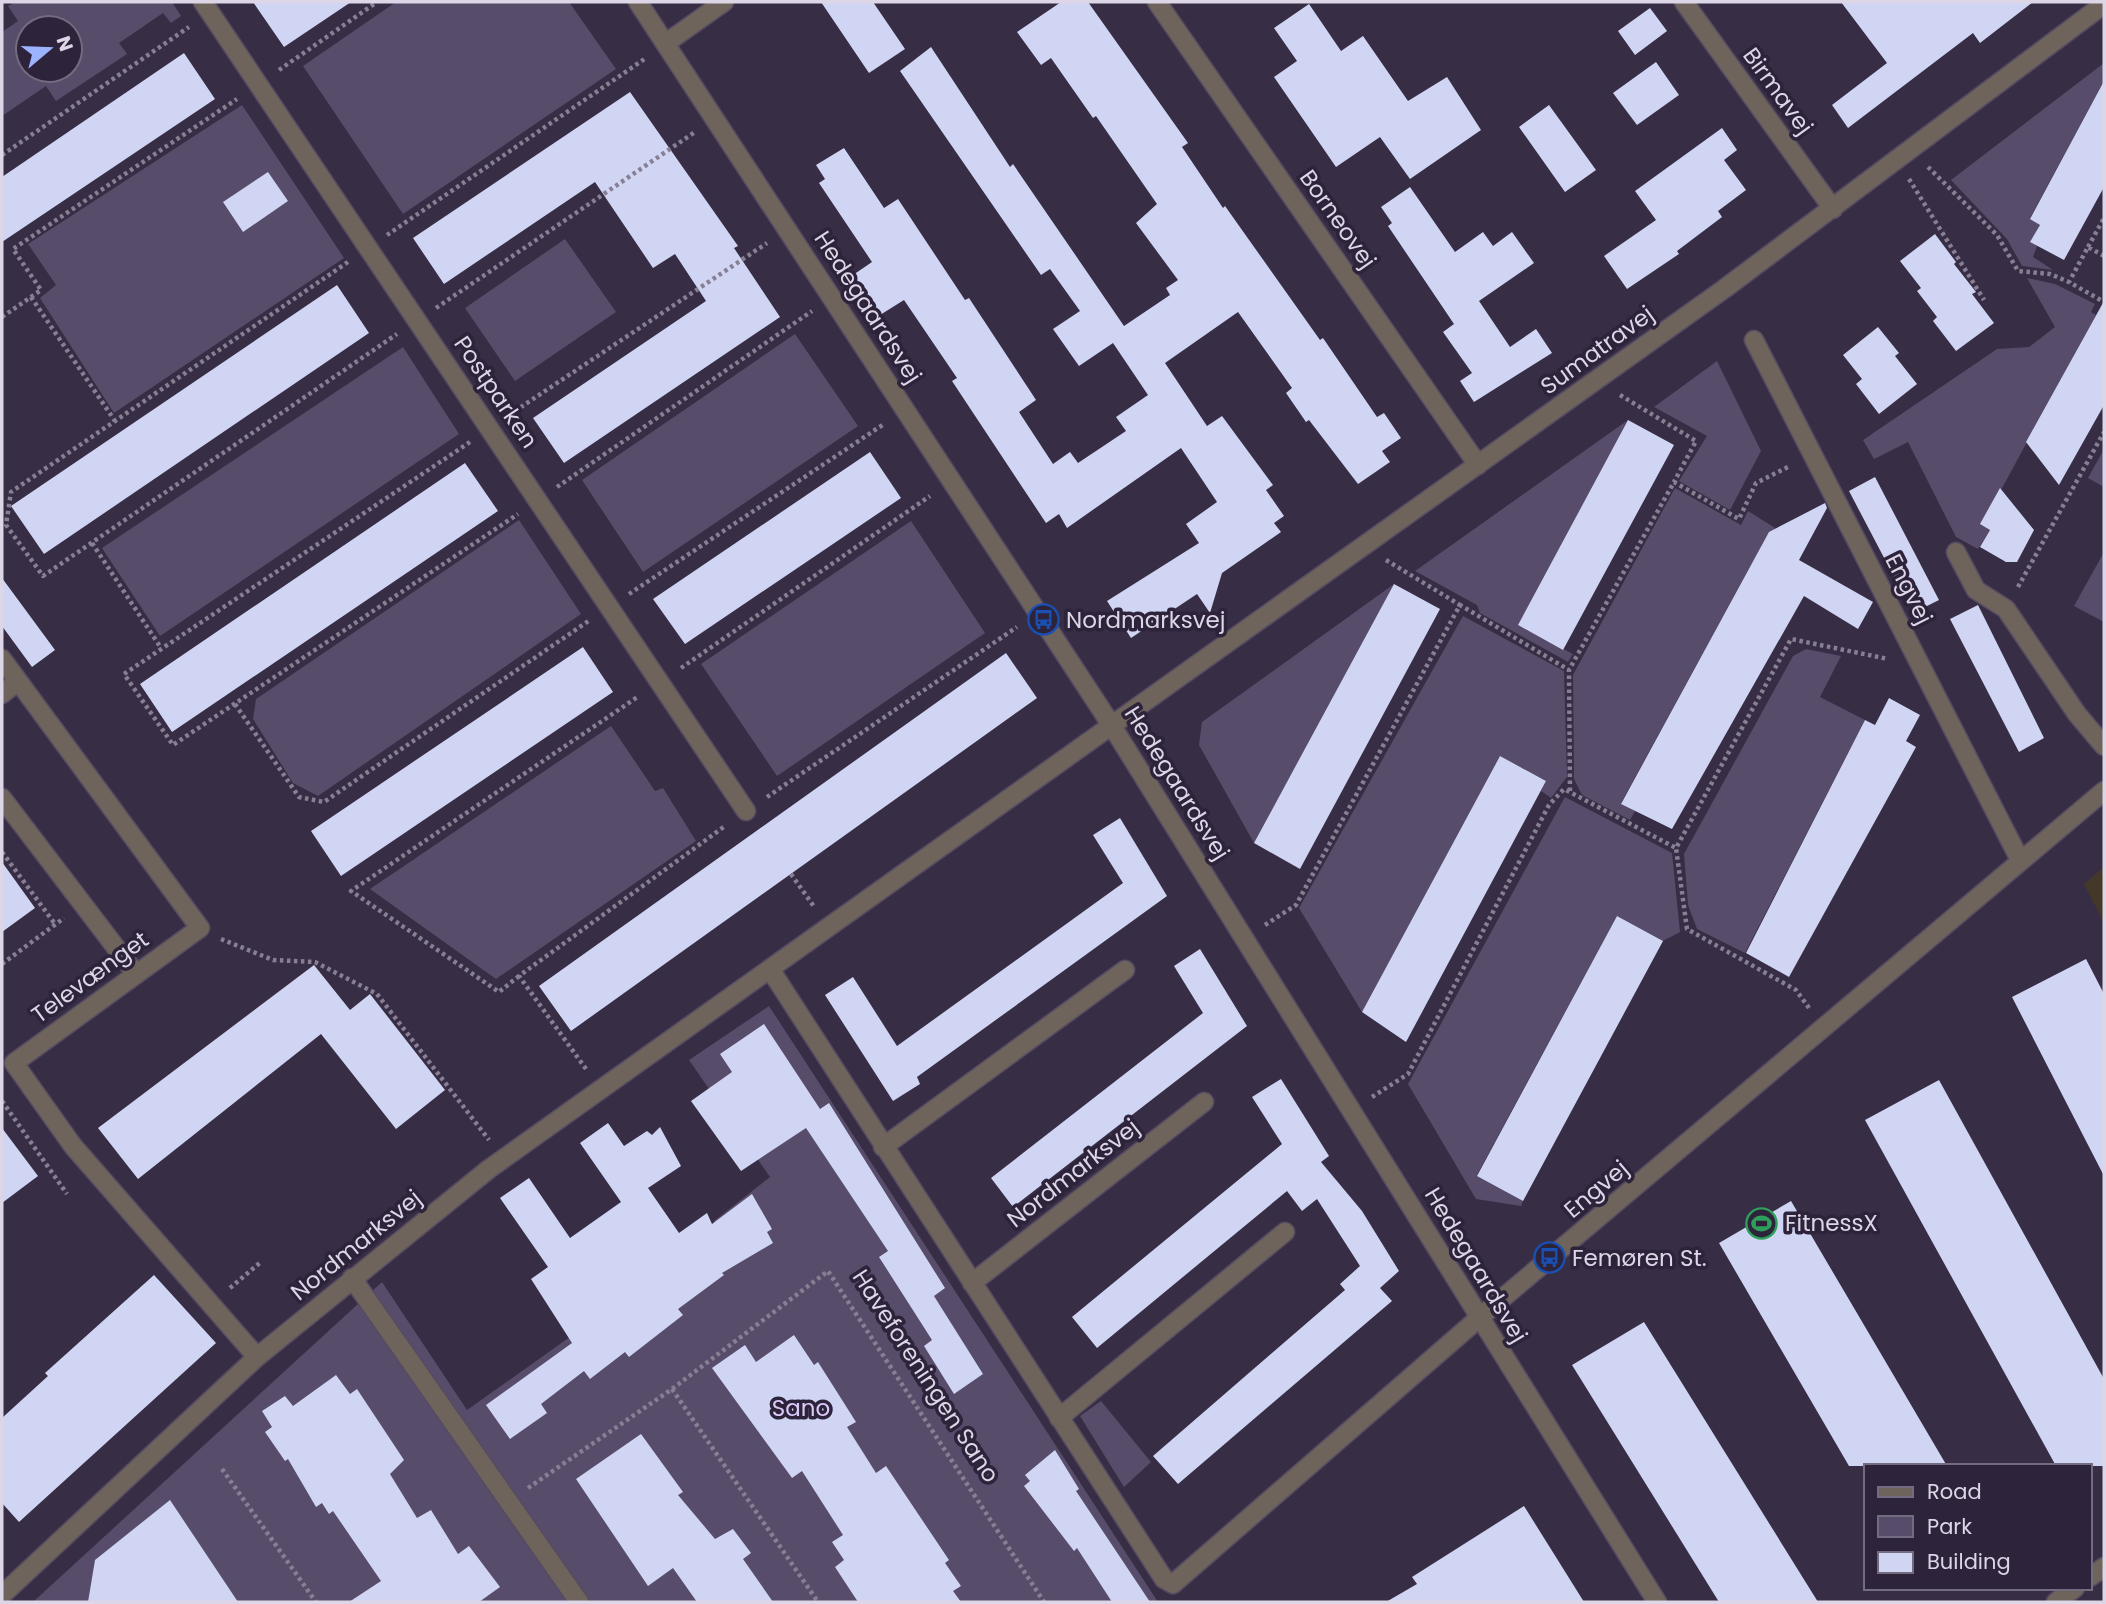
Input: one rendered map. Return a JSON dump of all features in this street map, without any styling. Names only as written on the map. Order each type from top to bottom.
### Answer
[{"type":"street","name":"Hedegaardsvej","points":[[638,2],[1112,726],[1353,1109],[1479,1318],[1657,1602]]},
{"type":"street","points":[[666,43],[724,2]]},
{"type":"street","name":"Borneovej","points":[[1157,2],[1478,465]]},
{"type":"street","name":"Birmavej","points":[[1684,2],[1833,209]]},
{"type":"street","name":"Sumatravej","points":[[1112,726],[1833,209],[2104,4]]},
{"type":"street","name":"Postparken","points":[[206,8],[419,320],[746,811]]},
{"type":"street","name":"Engvej","points":[[1755,340],[2020,860]]},
{"type":"street","points":[[1956,552],[1976,590],[2006,609],[2077,713],[2104,746]]},
{"type":"street","points":[[2,659],[198,930]]},
{"type":"street","points":[[2,694],[18,681]]},
{"type":"street","name":"Nordmarksvej","points":[[2,1595],[257,1357],[352,1278],[504,1159],[1112,726]]},
{"type":"street","name":"Engvej","points":[[1059,1418],[1164,1579],[1173,1584],[1821,1026],[2104,791]]},
{"type":"street","points":[[2,798],[136,974]]},
{"type":"street","name":"Televænget","points":[[198,930],[14,1063],[73,1146],[257,1357]]},
{"type":"street","points":[[770,969],[1059,1418],[1285,1232]]},
{"type":"street","points":[[883,1147],[1125,970]]},
{"type":"street","name":"Nordmarksvej","points":[[972,1283],[1204,1102]]},
{"type":"street","points":[[352,1278],[579,1602]]},
{"type":"street","points":[[2056,1602],[2072,1590]]},
{"type":"path","points":[[2,317],[41,290],[13,249],[260,84],[377,2]]},
{"type":"path","points":[[2,155],[206,8]]},
{"type":"path","points":[[666,43],[11,492],[6,525],[43,576],[716,118]]},
{"type":"path","points":[[1905,156],[1997,235],[2018,271],[2050,274],[2104,302]]},
{"type":"path","points":[[1905,156],[1984,300]]},
{"type":"path","points":[[2069,282],[2104,218]]},
{"type":"path","points":[[788,229],[124,674],[173,745],[539,500],[832,297]]},
{"type":"path","points":[[2088,247],[2104,256]]},
{"type":"path","points":[[30,297],[115,421]]},
{"type":"path","points":[[1570,792],[1569,670],[1696,441],[1596,380]]},
{"type":"path","points":[[235,704],[299,797],[324,802],[906,409]]},
{"type":"path","points":[[2006,609],[2104,432]]},
{"type":"path","points":[[1674,482],[1739,519],[1756,483],[1813,454]]},
{"type":"path","points":[[519,976],[499,992],[351,891],[952,480]]},
{"type":"path","points":[[92,543],[162,648]]},
{"type":"path","points":[[1364,547],[1569,670]]},
{"type":"path","points":[[1245,938],[1296,905],[1461,605]]},
{"type":"path","points":[[1821,1026],[1796,990],[1687,929],[1676,848],[1791,639],[1921,666]]},
{"type":"path","points":[[1353,1109],[1408,1074],[1549,805],[1564,789],[1676,848]]},
{"type":"path","points":[[2,852],[55,924]]},
{"type":"path","points":[[791,874],[828,927]]},
{"type":"path","points":[[2,964],[81,905]]},
{"type":"path","points":[[198,930],[273,960],[315,962],[377,994],[504,1159]]},
{"type":"path","points":[[2,1101],[67,1194]]},
{"type":"path","points":[[211,1305],[262,1261]]},
{"type":"path","name":"Haveforeningen Sano","points":[[510,1500],[672,1389],[828,1271],[1040,1601]]},
{"type":"path","points":[[672,1389],[818,1602]]},
{"type":"path","points":[[222,1469],[316,1602]]},
{"type":"shaded area","points":[[2104,867],[2104,923],[2084,884]]},
{"type":"green space","points":[[15,2],[172,2],[181,16],[171,23],[163,13],[119,43],[127,54],[84,82],[84,14],[14,15],[8,6]]},
{"type":"green space","points":[[396,2],[569,2],[616,69],[403,214],[303,66]]},
{"type":"green space","points":[[14,24],[14,84],[82,84],[56,101],[46,86],[2,116],[2,32]]},
{"type":"green space","points":[[2104,63],[2104,81],[2030,218],[2040,225],[2031,241],[2037,246],[2033,257],[2053,270],[2022,266],[2007,239],[1951,180]]},
{"type":"green space","points":[[242,105],[344,258],[114,413],[40,298],[56,285],[28,244]]},
{"type":"green space","points":[[565,239],[616,312],[515,381],[465,308]]},
{"type":"green space","points":[[2027,278],[2055,284],[2095,304],[2091,312],[2096,315],[1982,525],[1990,530],[1978,549],[1956,537],[1908,442],[1874,459],[1863,440],[1997,349],[2029,347],[2055,327]]},
{"type":"green space","points":[[795,334],[858,426],[643,572],[582,480]]},
{"type":"green space","points":[[403,347],[459,434],[160,636],[102,548]]},
{"type":"green space","points":[[1717,361],[1761,451],[1730,510],[1679,481],[1707,436],[1654,407]]},
{"type":"green space","points":[[1628,420],[1518,625],[1573,654],[1568,662],[1480,613],[1477,605],[1415,571]]},
{"type":"green space","points":[[2104,449],[2104,487],[2088,478]]},
{"type":"green space","points":[[1675,488],[1741,525],[1748,511],[1775,528],[1756,567],[1751,565],[1621,803],[1635,811],[1630,820],[1582,795],[1574,779],[1573,675]]},
{"type":"green space","points":[[519,520],[581,614],[318,796],[293,783],[253,719],[256,699]]},
{"type":"green space","points":[[911,521],[985,633],[777,776],[701,664]]},
{"type":"green space","points":[[2104,552],[2104,622],[2074,606]]},
{"type":"green space","points":[[1394,584],[1254,843],[1199,745],[1202,722]]},
{"type":"green space","points":[[1463,616],[1564,671],[1567,777],[1551,798],[1541,791],[1546,781],[1500,756],[1362,1012],[1299,908]]},
{"type":"green space","points":[[1806,649],[1841,656],[1820,697],[1865,720],[1745,953],[1697,929],[1688,905],[1684,854],[1793,656]]},
{"type":"green space","points":[[611,726],[655,791],[663,788],[696,841],[496,979],[370,889]]},
{"type":"green space","points":[[1565,797],[1672,853],[1680,932],[1663,941],[1617,916],[1477,1175],[1523,1201],[1521,1206],[1476,1199],[1408,1084]]},
{"type":"green space","name":"Sano","points":[[769,1006],[1158,1602],[33,1602],[382,1282],[467,1410],[719,1231],[714,1221],[770,1177],[689,1060]]},
{"type":"green space","points":[[1101,1401],[1151,1462],[1124,1487],[1080,1416]]},
{"type":"building","points":[[253,2],[351,2],[284,47]]},
{"type":"building","points":[[821,2],[873,2],[905,49],[869,73]]},
{"type":"building","points":[[1061,2],[1088,2],[1188,143],[1182,147],[1223,208],[1225,206],[1320,340],[1323,338],[1377,417],[1384,413],[1401,438],[1382,451],[1390,462],[1358,484],[1309,420],[1306,422],[1286,393],[1292,388],[1238,312],[1165,363],[1207,426],[1222,416],[1273,485],[1266,490],[1284,516],[1274,523],[1281,532],[1222,573],[1210,613],[1197,594],[1131,638],[1107,601],[1199,543],[1186,524],[1217,502],[1181,448],[1067,528],[1059,514],[1046,523],[952,381],[957,378],[904,300],[880,315],[853,275],[872,262],[819,183],[825,179],[816,165],[844,148],[884,208],[898,199],[965,300],[969,298],[1036,400],[1019,412],[1053,464],[1070,452],[1078,463],[1126,431],[1116,417],[1148,395],[1113,343],[1079,366],[1053,329],[1080,311],[1050,269],[1041,275],[900,71],[931,47],[1010,167],[1013,164],[1124,326],[1170,295],[1166,288],[1178,280],[1136,223],[1157,204],[1096,116],[1093,118],[1051,58],[1041,65],[1017,32]]},
{"type":"building","points":[[1841,2],[2033,2],[1980,43],[1973,33],[1848,128],[1832,105],[1887,63]]},
{"type":"building","points":[[1309,4],[1341,51],[1363,36],[1408,101],[1447,77],[1481,130],[1410,179],[1380,137],[1336,167],[1274,77],[1297,61],[1274,28]]},
{"type":"building","points":[[1650,8],[1667,31],[1635,55],[1618,31]]},
{"type":"building","points":[[184,53],[215,99],[2,242],[2,177]]},
{"type":"building","points":[[1656,62],[1679,95],[1637,125],[1613,93]]},
{"type":"building","points":[[2104,81],[2104,187],[2064,260],[2030,242],[2040,225],[2030,219]]},
{"type":"building","points":[[630,92],[738,246],[734,248],[780,317],[564,463],[533,418],[706,301],[675,254],[653,268],[595,182],[444,284],[413,238]]},
{"type":"building","points":[[1549,105],[1596,170],[1565,192],[1519,127]]},
{"type":"building","points":[[1722,128],[1737,150],[1724,160],[1746,190],[1718,211],[1722,217],[1677,251],[1679,254],[1627,289],[1604,256],[1656,220],[1635,191]]},
{"type":"building","points":[[268,172],[288,201],[243,232],[223,202]]},
{"type":"building","points":[[1410,187],[1455,252],[1483,232],[1493,246],[1512,232],[1534,263],[1479,301],[1510,347],[1536,329],[1552,353],[1474,402],[1460,381],[1472,373],[1443,332],[1454,324],[1388,226],[1392,223],[1381,207]]},
{"type":"building","points":[[1935,234],[1976,292],[1972,294],[1994,323],[1956,351],[1933,321],[1937,317],[1917,291],[1921,288],[1900,261]]},
{"type":"building","points":[[337,285],[369,333],[44,554],[11,506]]},
{"type":"building","points":[[2104,301],[2104,405],[2059,485],[2026,442]]},
{"type":"building","points":[[1878,327],[1899,353],[1895,356],[1917,384],[1879,414],[1856,384],[1862,379],[1843,355]]},
{"type":"building","points":[[1628,420],[1674,445],[1563,650],[1518,625]]},
{"type":"building","points":[[870,452],[901,498],[685,644],[653,599]]},
{"type":"building","points":[[465,463],[498,511],[172,732],[140,684]]},
{"type":"building","points":[[1875,477],[1939,600],[1913,613],[1849,491]]},
{"type":"building","points":[[2000,488],[2034,530],[2017,562],[2006,562],[1980,547],[1990,530],[1980,524]]},
{"type":"building","points":[[1825,503],[1827,508],[1799,560],[1873,602],[1858,629],[1804,596],[1672,829],[1621,804],[1769,532]]},
{"type":"building","points":[[2,578],[55,650],[32,667],[2,626]]},
{"type":"building","points":[[1394,584],[1440,609],[1300,869],[1254,843]]},
{"type":"building","points":[[1978,605],[2044,738],[2019,752],[1950,619]]},
{"type":"building","points":[[583,647],[613,692],[341,876],[311,831]]},
{"type":"building","points":[[1006,653],[1037,698],[571,1031],[539,986]]},
{"type":"building","points":[[1889,698],[1920,715],[1906,741],[1916,747],[1789,977],[1746,953],[1865,720],[1875,725]]},
{"type":"building","points":[[1500,756],[1546,781],[1406,1042],[1362,1012]]},
{"type":"building","points":[[1120,818],[1167,896],[917,1077],[920,1084],[893,1101],[825,995],[853,977],[897,1046],[1123,883],[1093,835]]},
{"type":"building","points":[[2,862],[35,908],[2,932]]},
{"type":"building","points":[[1617,916],[1663,941],[1523,1201],[1477,1176]]},
{"type":"building","points":[[1200,949],[1247,1026],[1013,1207],[991,1178],[1203,1013],[1174,966]]},
{"type":"building","points":[[2086,959],[2104,994],[2104,1176],[2012,997]]},
{"type":"building","points":[[314,965],[350,1010],[370,994],[445,1090],[396,1129],[321,1034],[138,1179],[98,1128]]},
{"type":"building","points":[[764,1024],[820,1109],[829,1103],[945,1288],[934,1296],[983,1374],[954,1394],[924,1346],[932,1340],[879,1257],[888,1251],[806,1128],[741,1171],[691,1101],[732,1072],[720,1054]]},
{"type":"building","points":[[1281,1079],[1329,1156],[1321,1162],[1362,1211],[1399,1271],[1380,1288],[1392,1301],[1178,1484],[1153,1456],[1345,1290],[1340,1284],[1360,1266],[1317,1199],[1302,1211],[1287,1191],[1097,1348],[1072,1317],[1282,1144],[1252,1097]]},
{"type":"building","points":[[1939,1080],[2104,1379],[2104,1466],[2055,1464],[1865,1120]]},
{"type":"building","points":[[608,1123],[624,1146],[647,1131],[652,1135],[660,1127],[681,1166],[648,1188],[679,1233],[707,1213],[712,1224],[752,1194],[772,1229],[767,1232],[773,1243],[722,1273],[724,1275],[678,1309],[683,1315],[629,1357],[625,1352],[590,1379],[584,1371],[541,1404],[547,1413],[510,1439],[486,1405],[572,1343],[531,1279],[548,1267],[500,1198],[529,1178],[570,1238],[621,1202],[580,1143]]},
{"type":"building","points":[[2,1128],[38,1176],[2,1203]]},
{"type":"building","points":[[1791,1201],[1946,1464],[1849,1466],[1719,1243]]},
{"type":"building","points":[[154,1275],[216,1343],[19,1522],[2,1503],[2,1418],[48,1376],[45,1373]]},
{"type":"building","points":[[1644,1322],[1818,1602],[1719,1602],[1572,1365]]},
{"type":"building","points":[[794,1335],[814,1365],[818,1362],[856,1422],[847,1427],[876,1473],[886,1466],[949,1560],[945,1563],[961,1586],[953,1591],[961,1602],[858,1602],[835,1567],[844,1560],[832,1542],[843,1535],[802,1471],[792,1478],[712,1368],[745,1345],[756,1362]]},
{"type":"building","points":[[336,1375],[350,1394],[357,1389],[404,1460],[390,1474],[417,1518],[431,1510],[458,1554],[469,1546],[500,1587],[479,1602],[349,1602],[381,1581],[333,1511],[329,1514],[322,1503],[316,1507],[288,1459],[285,1461],[265,1432],[272,1427],[262,1411],[285,1396],[293,1406]]},
{"type":"building","points":[[641,1434],[683,1492],[678,1495],[715,1539],[733,1529],[751,1553],[743,1559],[773,1602],[697,1602],[673,1568],[648,1586],[576,1479]]},
{"type":"building","points":[[1055,1450],[1079,1489],[1076,1491],[1150,1602],[1112,1602],[1077,1548],[1074,1551],[1024,1486],[1030,1481],[1025,1475]]},
{"type":"building","points":[[170,1500],[238,1602],[88,1602],[95,1560]]},
{"type":"building","points":[[1524,1506],[1584,1602],[1386,1602],[1417,1584],[1412,1577]]},
{"type":"place","name":"Nordmarksvej","points":[[1043,620]]},
{"type":"place","name":"FitnessX","points":[[1762,1223]]},
{"type":"place","name":"Femøren St.","points":[[1549,1258]]}]
